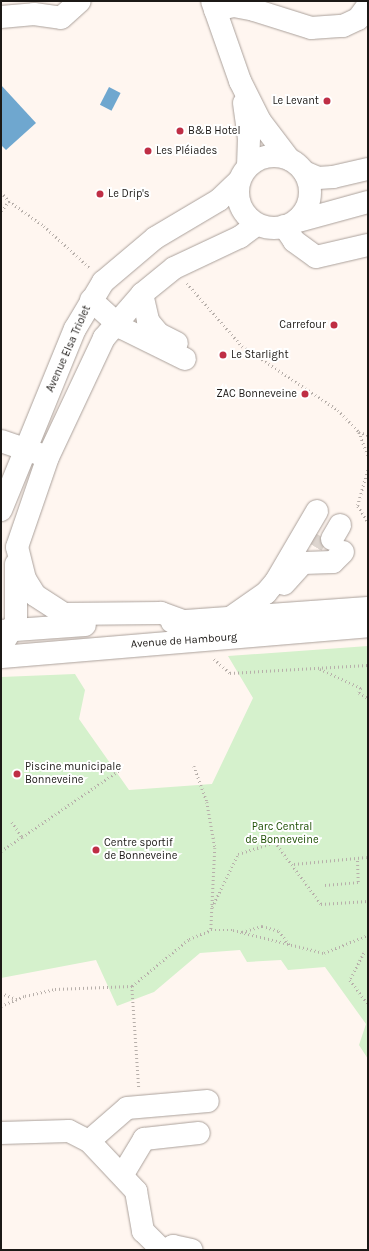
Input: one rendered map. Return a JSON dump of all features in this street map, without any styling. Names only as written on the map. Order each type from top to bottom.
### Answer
[{"type":"street","points":[[1,17],[34,14],[61,18],[80,1]]},
{"type":"street","points":[[368,6],[358,18],[343,26],[310,28],[254,10],[234,6],[213,5],[240,81],[260,121],[297,165],[310,193],[306,210],[294,223],[294,241],[316,257],[368,244]]},
{"type":"street","points":[[240,81],[249,138],[244,173],[238,194],[242,210],[257,224]]},
{"type":"street","points":[[244,173],[274,156],[297,165],[318,178],[333,177],[368,169]]},
{"type":"street","name":"Avenue Elsa Triolet","points":[[1,510],[25,450],[28,417],[92,300],[126,259],[219,200],[244,173]]},
{"type":"street","points":[[5,635],[16,622],[17,547],[26,515],[48,457],[104,338],[115,323],[142,294],[174,268],[240,237],[257,224],[294,223],[368,202]]},
{"type":"street","points":[[294,223],[302,232],[321,245],[368,235]]},
{"type":"street","points":[[92,300],[115,323],[188,354],[159,334],[148,321],[142,294]]},
{"type":"street","points":[[1,441],[48,457]]},
{"type":"street","points":[[266,593],[287,562],[331,537]]},
{"type":"street","points":[[287,562],[331,537]]},
{"type":"street","points":[[230,618],[266,593],[291,579],[303,563],[331,537]]},
{"type":"street","points":[[17,547],[25,578],[35,595],[64,614],[161,613],[186,622]]},
{"type":"street","name":"Avenue de Hambourg","points":[[5,635],[368,608]]},
{"type":"street","name":"Avenue de Hambourg","points":[[1,657],[368,626]]},
{"type":"street","points":[[90,1141],[127,1108],[208,1101]]},
{"type":"street","points":[[1,1133],[69,1131],[90,1141],[123,1174],[136,1191],[143,1231],[162,1250]]},
{"type":"street","points":[[123,1174],[144,1139],[199,1134]]},
{"type":"street","points":[[166,1250],[173,1246],[192,1250]]},
{"type":"path","points":[[1,192],[9,200],[44,226],[96,273]]},
{"type":"path","points":[[1,211],[9,200]]},
{"type":"path","points":[[174,268],[242,346],[338,410],[359,432],[368,456]]},
{"type":"path","points":[[359,432],[368,435]]},
{"type":"path","points":[[368,470],[358,506],[368,522]]},
{"type":"path","points":[[211,656],[230,674],[368,665]]},
{"type":"path","points":[[319,668],[361,688],[359,693],[368,698]]},
{"type":"path","points":[[194,766],[207,802],[214,848],[211,930]]},
{"type":"path","points":[[1,852],[120,769]]},
{"type":"path","points":[[12,822],[22,837]]},
{"type":"path","points":[[212,907],[238,854],[276,842],[294,864],[321,904],[368,901]]},
{"type":"path","points":[[294,864],[368,856]]},
{"type":"path","points":[[325,885],[358,882],[356,858]]},
{"type":"path","points":[[241,932],[262,926],[279,931],[291,947]]},
{"type":"path","points":[[1,1006],[17,999],[55,990],[132,986],[189,939],[211,930],[241,932],[291,947],[324,953],[368,935]]},
{"type":"path","points":[[368,952],[364,953],[350,980],[368,1004]]},
{"type":"path","points":[[132,986],[141,1106]]},
{"type":"path","points":[[1,993],[17,999]]},
{"type":"green space","name":"Parc Central de Bonneveine","points":[[368,646],[368,1059],[359,1045],[366,1024],[325,967],[288,970],[281,960],[247,962],[240,950],[200,953],[154,992],[117,1006],[96,960],[1,978],[1,677],[75,674],[85,690],[79,719],[129,790],[212,784],[253,698],[228,656]]},
{"type":"water","points":[[1,85],[36,123],[6,150],[1,145]]},
{"type":"water","points":[[109,87],[121,93],[112,111],[100,105]]},
{"type":"tunnel","points":[[312,545],[318,535]]},
{"type":"place","name":"Le Levant","points":[[327,101]]},
{"type":"place","name":"B&B Hotel","points":[[180,131]]},
{"type":"place","name":"Les Pléiades","points":[[148,151]]},
{"type":"place","name":"Le Drip's","points":[[100,194]]},
{"type":"place","name":"Carrefour","points":[[334,325]]},
{"type":"place","name":"Le Starlight","points":[[223,355]]},
{"type":"place","name":"ZAC Bonneveine","points":[[305,394]]},
{"type":"place","name":"Piscine municipale Bonneveine","points":[[17,774]]},
{"type":"place","name":"Centre sportif de Bonneveine","points":[[96,850]]}]
